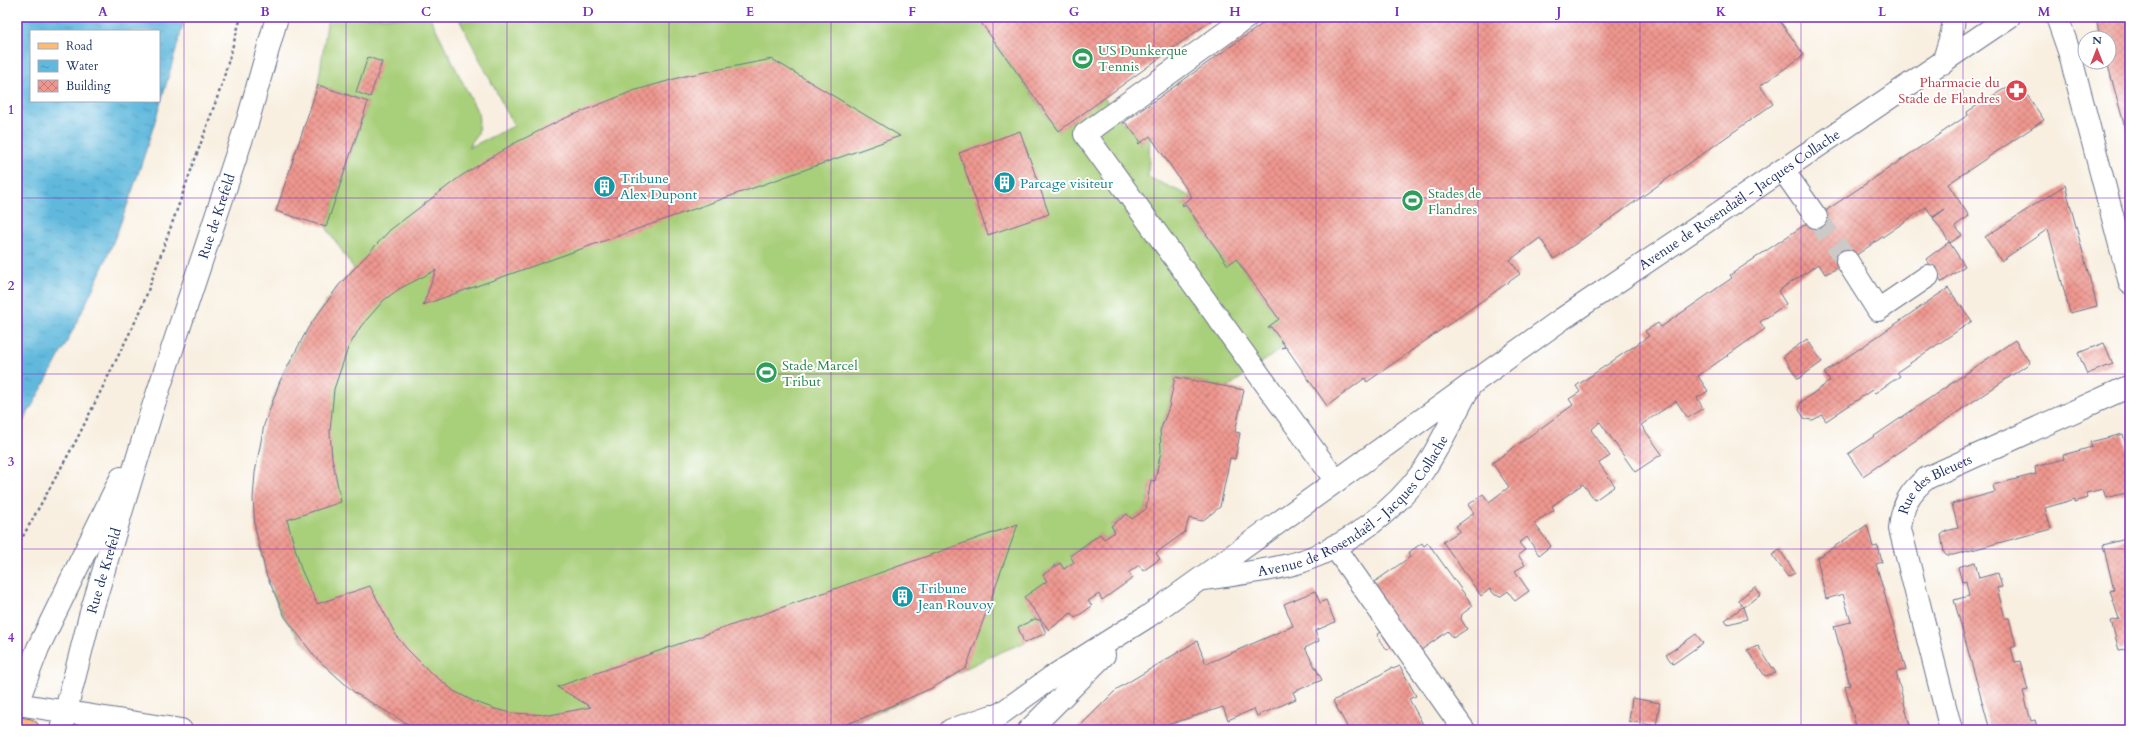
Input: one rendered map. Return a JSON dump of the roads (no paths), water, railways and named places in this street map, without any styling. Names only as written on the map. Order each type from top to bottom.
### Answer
[{"type":"main road","points":[[17,728],[28,730]]},
{"type":"street","name":"Rue de Krefeld","points":[[63,721],[88,622],[152,414],[248,120],[277,17]]},
{"type":"street","points":[[1247,17],[1085,134],[1336,481]]},
{"type":"street","points":[[1943,63],[1952,33],[1954,17]]},
{"type":"street","name":"Avenue de Rosendaël - Jacques Collache","points":[[978,730],[1082,656],[1147,617],[1470,384],[2009,17]]},
{"type":"street","points":[[2057,17],[2069,51],[2130,283]]},
{"type":"street","points":[[1783,170],[1816,217]]},
{"type":"street","points":[[1846,261],[1878,310],[1928,276]]},
{"type":"street","name":"Avenue de Rosendaël - Jacques Collache","points":[[1199,580],[1302,561],[1334,546],[1365,528],[1410,488],[1434,454],[1470,384]]},
{"type":"street","name":"Rue des Bleuets","points":[[1951,730],[1900,529],[1901,516],[1909,495],[1927,478],[2130,386]]},
{"type":"street","name":"Rue de Krefeld","points":[[17,704],[38,648],[152,414]]},
{"type":"street","points":[[1334,546],[1464,730]]},
{"type":"street","name":"Avenue de Rosendaël - Jacques Collache","points":[[1029,730],[1087,670],[1147,617]]},
{"type":"street","points":[[17,704],[63,721],[181,730]]},
{"type":"street","points":[[951,730],[1004,711]]},
{"type":"water","points":[[17,17],[185,17],[151,136],[116,235],[91,293],[48,377],[17,432]]},
{"type":"tunnel","points":[[1816,217],[1847,261]]},
{"type":"place","name":"US Dunkerque Tennis","points":[[1083,58]]},
{"type":"place","name":"Pharmacie du Stade de Flandres","points":[[2016,90]]},
{"type":"place","name":"Parcage visiteur","points":[[1004,183]]},
{"type":"place","name":"Tribune Alex Dupont","points":[[604,186]]},
{"type":"place","name":"Stades de Flandres","points":[[1412,201]]},
{"type":"place","name":"Stade Marcel Tribut","points":[[766,373]]},
{"type":"place","name":"Tribune Jean Rouvoy","points":[[903,596]]}]
